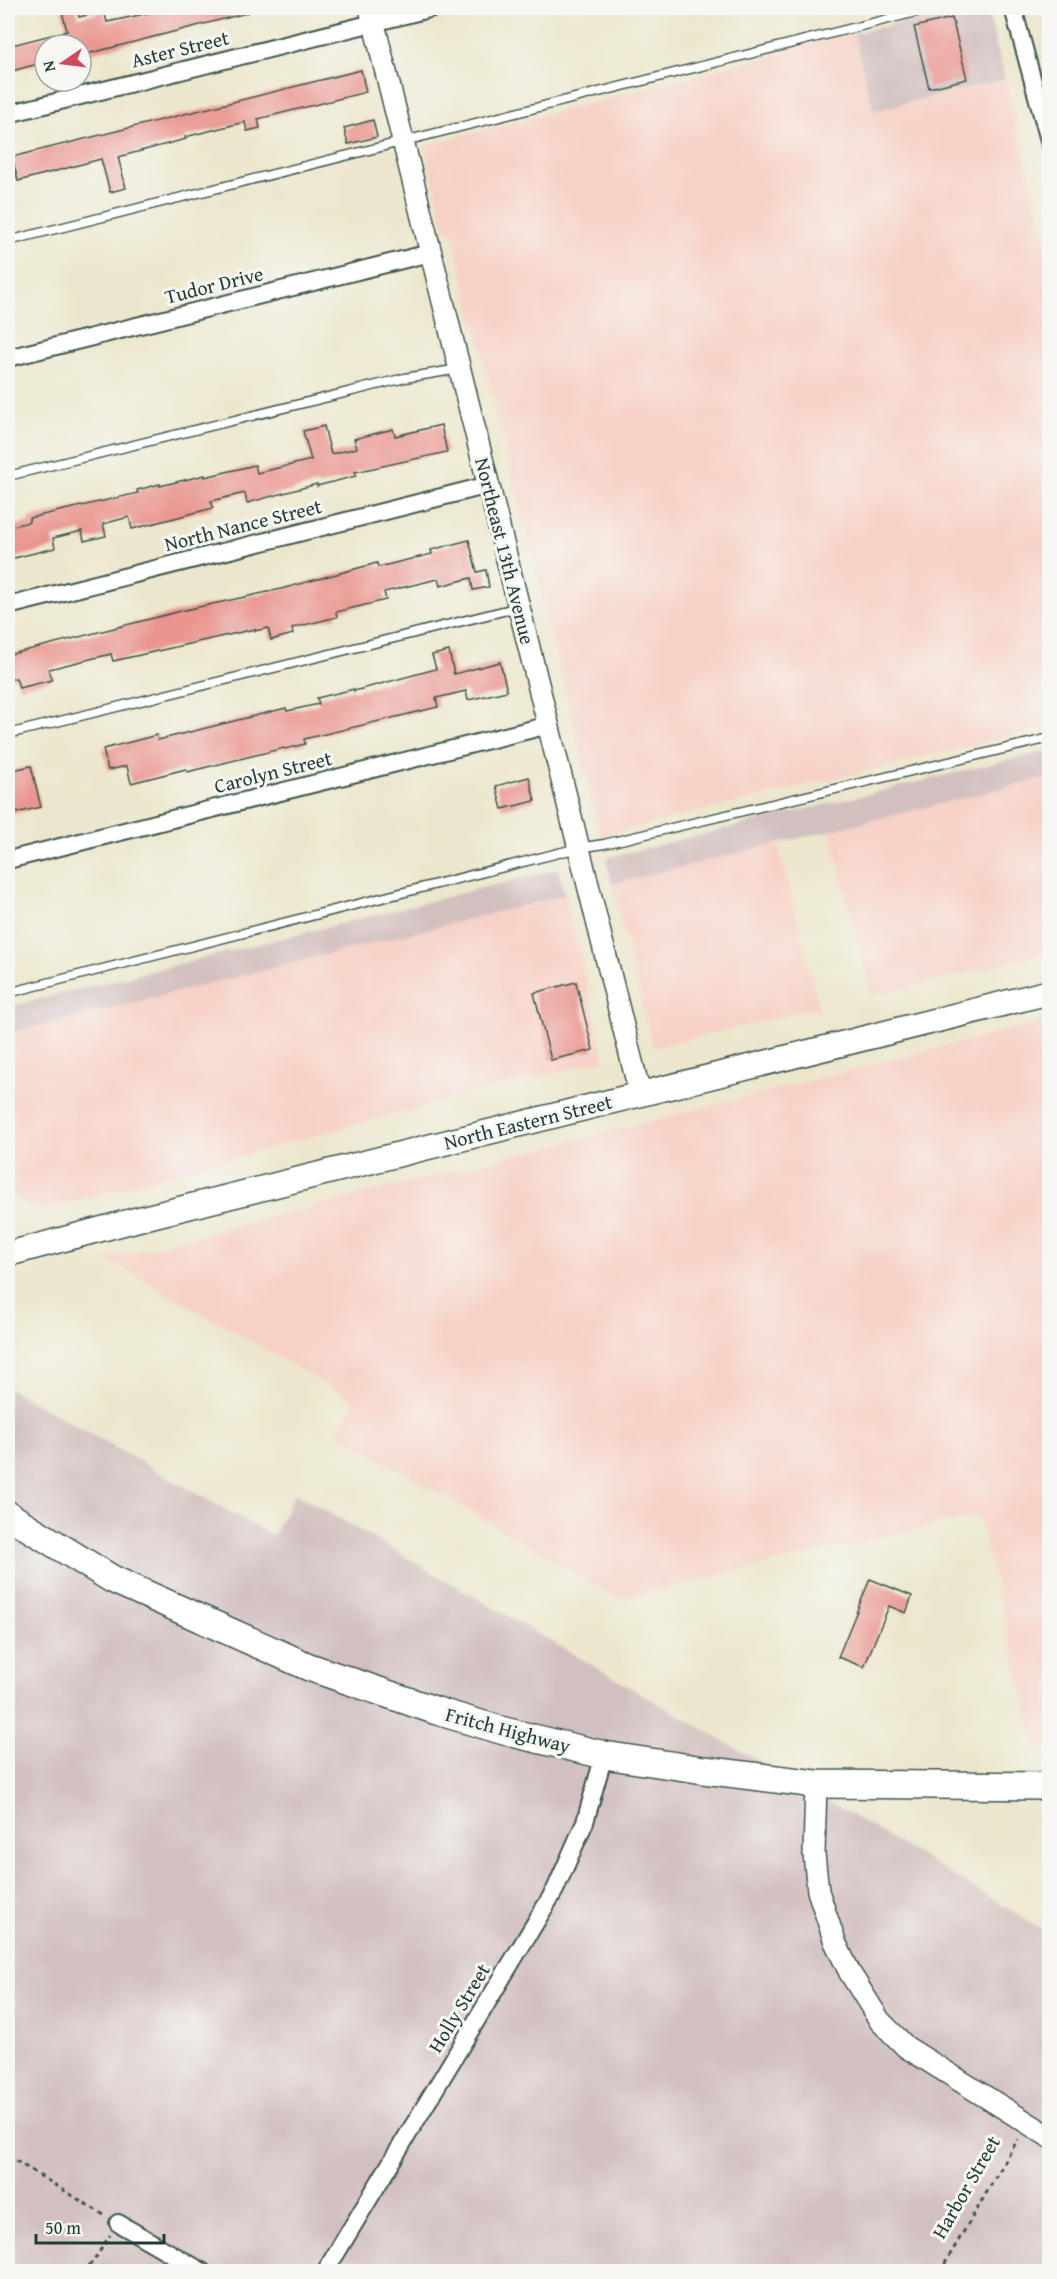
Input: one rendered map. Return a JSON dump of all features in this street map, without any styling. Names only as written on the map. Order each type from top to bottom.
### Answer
[{"type":"main road","name":"North Eastern Street","points":[[8,1254],[139,1219],[1050,992]]},
{"type":"main road","name":"Fritch Highway","points":[[8,1515],[112,1579],[309,1667],[482,1724],[604,1755],[816,1784],[1050,1786]]},
{"type":"street","name":"Aster Street","points":[[8,114],[372,15],[433,8]]},
{"type":"street","points":[[1013,8],[1050,144]]},
{"type":"street","name":"Northeast 13th Avenue","points":[[372,15],[640,1094]]},
{"type":"street","name":"Tudor Drive","points":[[8,358],[430,253]]},
{"type":"street","name":"North Nance Street","points":[[8,606],[489,485]]},
{"type":"street","name":"Carolyn Street","points":[[8,860],[549,725]]},
{"type":"street","name":"Holly Street","points":[[325,2271],[555,1890],[585,1822],[604,1755]]},
{"type":"street","points":[[816,1784],[814,1854],[818,1891],[835,1942],[850,1973],[880,2021],[906,2047],[1050,2137]]},
{"type":"street","points":[[118,2223],[202,2271]]},
{"type":"lane","points":[[8,242],[932,8]]},
{"type":"lane","points":[[8,476],[393,381],[459,369]]},
{"type":"lane","points":[[8,734],[519,607]]},
{"type":"lane","points":[[8,993],[578,848],[604,844],[1050,738]]},
{"type":"path","name":"Harbor Street","points":[[940,2271],[1027,2124]]},
{"type":"path","points":[[8,2156],[118,2223],[93,2262],[82,2271]]},
{"type":"shaded area","points":[[960,8],[987,8],[1005,79],[873,111],[854,33]]},
{"type":"shaded area","points":[[854,33],[873,111],[1005,79],[1049,259],[1049,726],[601,836],[452,231],[445,232],[424,145]]},
{"type":"shaded area","points":[[1049,750],[1049,777],[612,884],[606,858]]},
{"type":"shaded area","points":[[1049,777],[1049,953],[871,996],[830,831]]},
{"type":"shaded area","points":[[778,843],[819,1008],[653,1048],[612,884]]},
{"type":"shaded area","points":[[558,869],[565,895],[8,1034],[8,1007]]},
{"type":"shaded area","points":[[565,895],[605,1060],[476,1092],[38,1211],[8,1193],[8,1034]]},
{"type":"shaded area","points":[[1049,1020],[1049,1748],[1037,1748],[978,1515],[620,1599],[338,1434],[355,1401],[107,1259]]},
{"type":"shaded area","points":[[8,1388],[273,1536],[295,1493],[872,1827],[1049,1933],[1049,2271],[8,2271]]},
{"type":"building","points":[[61,8],[76,8],[79,17],[104,11],[107,22],[172,8],[246,8],[247,13],[93,52],[93,33],[59,33],[67,31]]},
{"type":"building","points":[[952,18],[967,79],[929,88],[914,27]]},
{"type":"building","points":[[33,40],[33,65],[8,72],[8,46]]},
{"type":"building","points":[[361,70],[366,92],[258,119],[260,128],[247,131],[245,122],[118,157],[126,188],[110,192],[101,159],[18,181],[12,157]]},
{"type":"building","points":[[373,120],[377,137],[348,144],[344,128]]},
{"type":"building","points":[[441,425],[447,452],[355,472],[356,476],[247,503],[245,493],[211,501],[213,508],[132,529],[129,517],[103,524],[106,536],[84,541],[82,531],[53,538],[55,548],[10,559],[8,527],[29,522],[29,518],[138,493],[137,490],[160,484],[160,486],[255,465],[257,473],[311,460],[303,431],[324,426],[331,454],[357,448],[354,439],[393,429],[395,436]]},
{"type":"building","points":[[469,540],[477,572],[486,570],[489,587],[473,590],[471,578],[440,586],[438,579],[384,592],[386,600],[336,612],[337,617],[292,628],[293,634],[271,640],[268,628],[255,631],[255,629],[113,661],[111,654],[49,669],[52,680],[19,688],[16,678],[8,680],[8,655],[185,610],[281,589],[377,563],[378,567],[432,554],[431,550]]},
{"type":"building","points":[[449,651],[454,674],[500,662],[507,691],[468,700],[466,691],[436,698],[438,707],[304,739],[305,744],[187,772],[186,769],[131,783],[127,766],[108,770],[103,749],[157,735],[158,740],[286,708],[287,711],[319,704],[317,698],[354,689],[354,691],[436,669],[432,655]]},
{"type":"building","points":[[31,766],[41,807],[8,815],[8,771]]},
{"type":"building","points":[[529,777],[535,801],[502,809],[496,786]]},
{"type":"building","points":[[576,982],[593,1050],[551,1060],[534,993]]},
{"type":"building","points":[[870,1579],[912,1596],[906,1613],[889,1606],[864,1667],[838,1657]]}]
